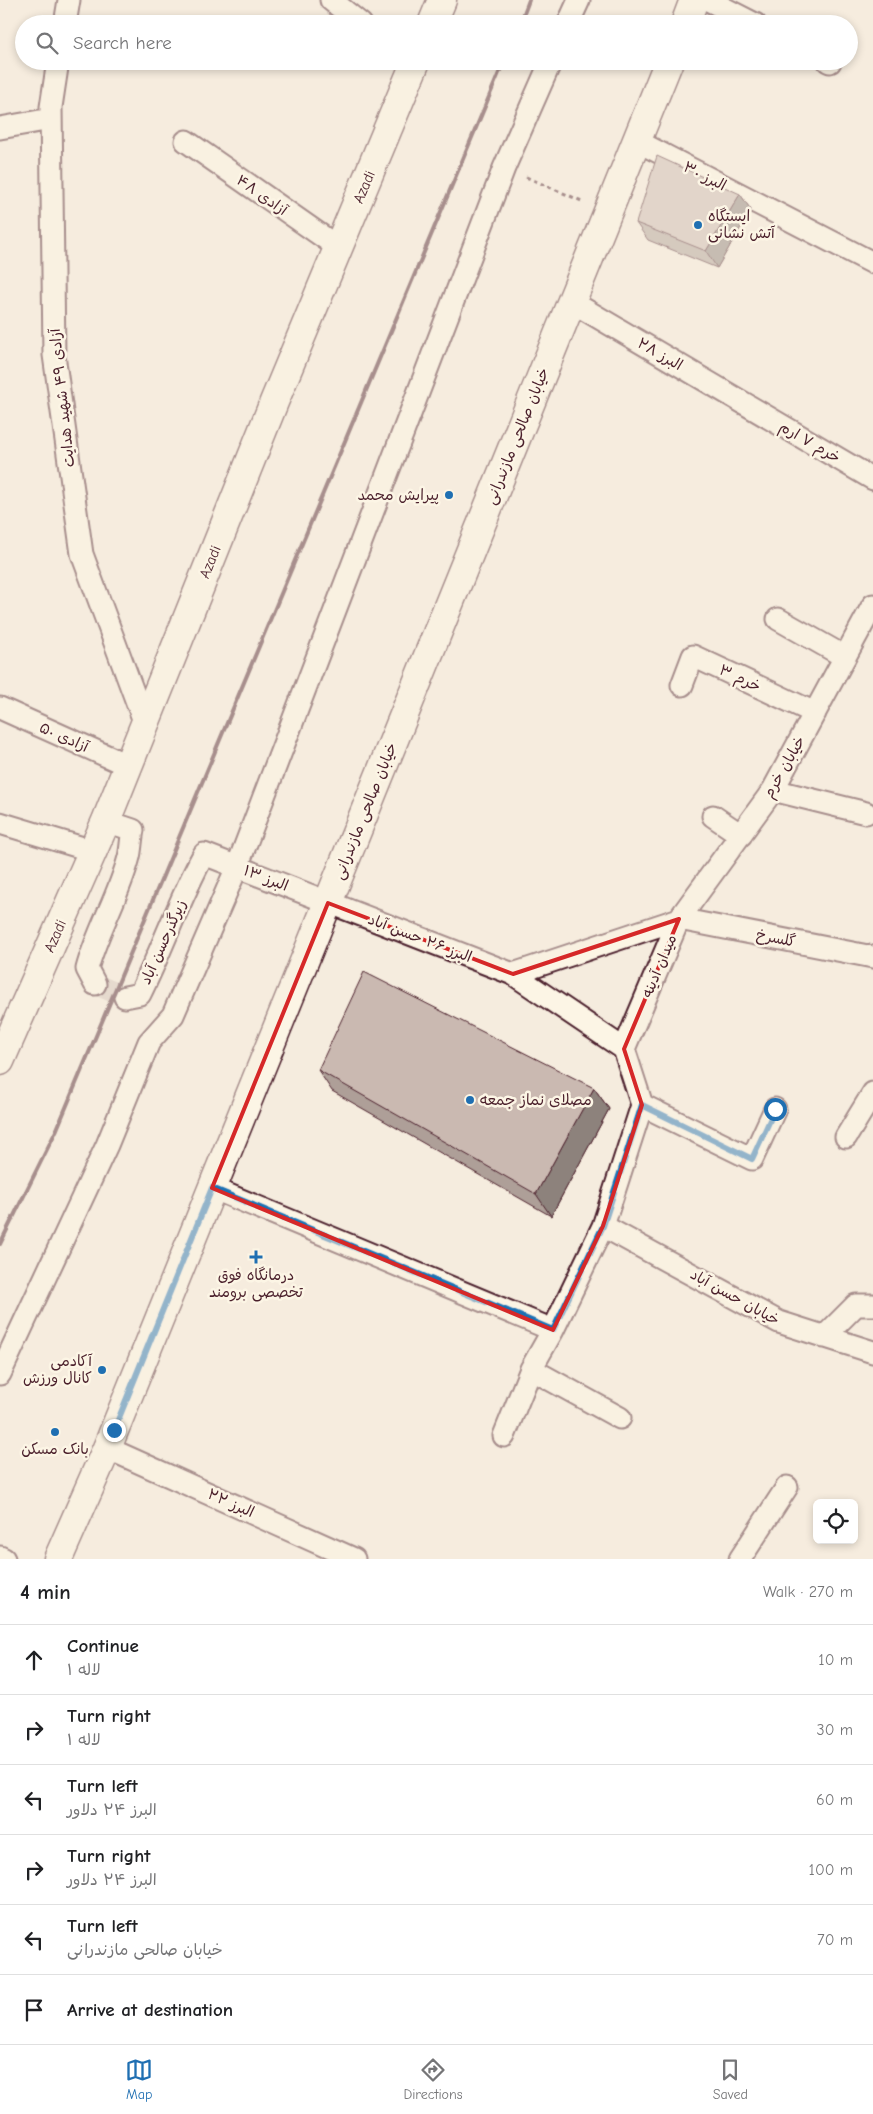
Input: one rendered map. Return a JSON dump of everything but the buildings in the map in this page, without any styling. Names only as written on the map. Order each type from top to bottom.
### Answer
[{"type":"main road","points":[[436,15],[442,0]]},
{"type":"main road","points":[[688,15],[694,0]]},
{"type":"main road","name":"Azadi","points":[[0,1061],[129,766],[270,411],[410,70]]},
{"type":"main road","name":"خیابان صالحی مازندرانی","points":[[58,1559],[107,1448],[665,70]]},
{"type":"street","points":[[331,0],[350,15]]},
{"type":"street","points":[[572,15],[578,0]]},
{"type":"street","points":[[708,0],[737,15]]},
{"type":"street","name":"آزادی ۴۹ شهید هدایت","points":[[56,70],[50,107],[54,355],[82,554],[145,724]]},
{"type":"street","points":[[0,1374],[107,1145],[149,1042],[173,1015],[237,867],[504,168],[548,70]]},
{"type":"street","points":[[0,128],[51,119]]},
{"type":"street","name":"البرز ۳۰","points":[[637,141],[873,263]]},
{"type":"street","name":"آزادی ۴۸","points":[[186,142],[338,248]]},
{"type":"street","name":"البرز ۲۸","points":[[572,302],[748,406]]},
{"type":"street","name":"خرم ۷ ارم","points":[[748,406],[873,479]]},
{"type":"street","name":"خیابان خرم","points":[[679,920],[773,790],[873,605]]},
{"type":"street","points":[[778,619],[845,657]]},
{"type":"street","name":"خرم ۳","points":[[682,684],[693,656],[815,713]]},
{"type":"street","name":"آزادی ۵۰","points":[[0,708],[129,766]]},
{"type":"street","points":[[773,790],[866,813]]},
{"type":"street","points":[[713,816],[741,835]]},
{"type":"street","points":[[95,984],[87,969],[88,962],[129,857],[133,830],[106,821]]},
{"type":"street","points":[[0,823],[93,851]]},
{"type":"street","name":"البرز ۱۳","points":[[192,876],[204,854],[328,903]]},
{"type":"street","name":"زیرگذرحسن آباد","points":[[125,997],[140,994],[192,876]]},
{"type":"street","name":"البرز ۲۶ حسن آباد","points":[[328,903],[513,974]]},
{"type":"street","name":"گلسرخ","points":[[679,920],[873,957]]},
{"type":"street","name":"میدان آدینه","points":[[513,974],[679,920]]},
{"type":"street","name":"میدان آدینه","points":[[624,1049],[679,920]]},
{"type":"street","points":[[504,1436],[531,1369],[553,1330],[603,1226],[642,1105],[624,1049],[513,974]]},
{"type":"street","points":[[846,1137],[873,1093]]},
{"type":"street","points":[[642,1105],[752,1159],[775,1109]]},
{"type":"street","points":[[212,1188],[553,1330]]},
{"type":"street","name":"خیابان حسن آباد","points":[[603,1226],[779,1322],[873,1352]]},
{"type":"street","points":[[824,1336],[856,1305],[873,1305]]},
{"type":"street","points":[[531,1369],[620,1418]]},
{"type":"street","name":"البرز ۲۲","points":[[107,1448],[354,1559]]},
{"type":"street","points":[[740,1559],[786,1487]]},
{"type":"street","points":[[0,1557],[4,1559]]},
{"type":"path","points":[[504,168],[608,212]]},
{"type":"highlighted area","points":[[328,903],[513,974],[679,919],[624,1049],[642,1105],[603,1226],[553,1330],[212,1188]]},
{"type":"tunnel","points":[[95,984],[125,997]]},
{"type":"railway","points":[[523,15],[529,0]]},
{"type":"railway","points":[[0,1244],[57,1129],[500,70]]},
{"type":"place","name":"ایستگاه آتش نشانی","points":[[698,225]]},
{"type":"place","name":"پیرایش محمد","points":[[449,495]]},
{"type":"place","name":"مصلای نماز جمعه","points":[[470,1100]]},
{"type":"place","name":"درمانگاه فوق تخصصی برومند","points":[[256,1257]]},
{"type":"place","name":"آکادمی کانال ورزش","points":[[102,1370]]},
{"type":"place","name":"بانک مسکن","points":[[55,1432]]},
{"type":"route","points":[[114,1430],[212,1188],[553,1330],[603,1226],[642,1105],[752,1159],[775,1109]]}]
